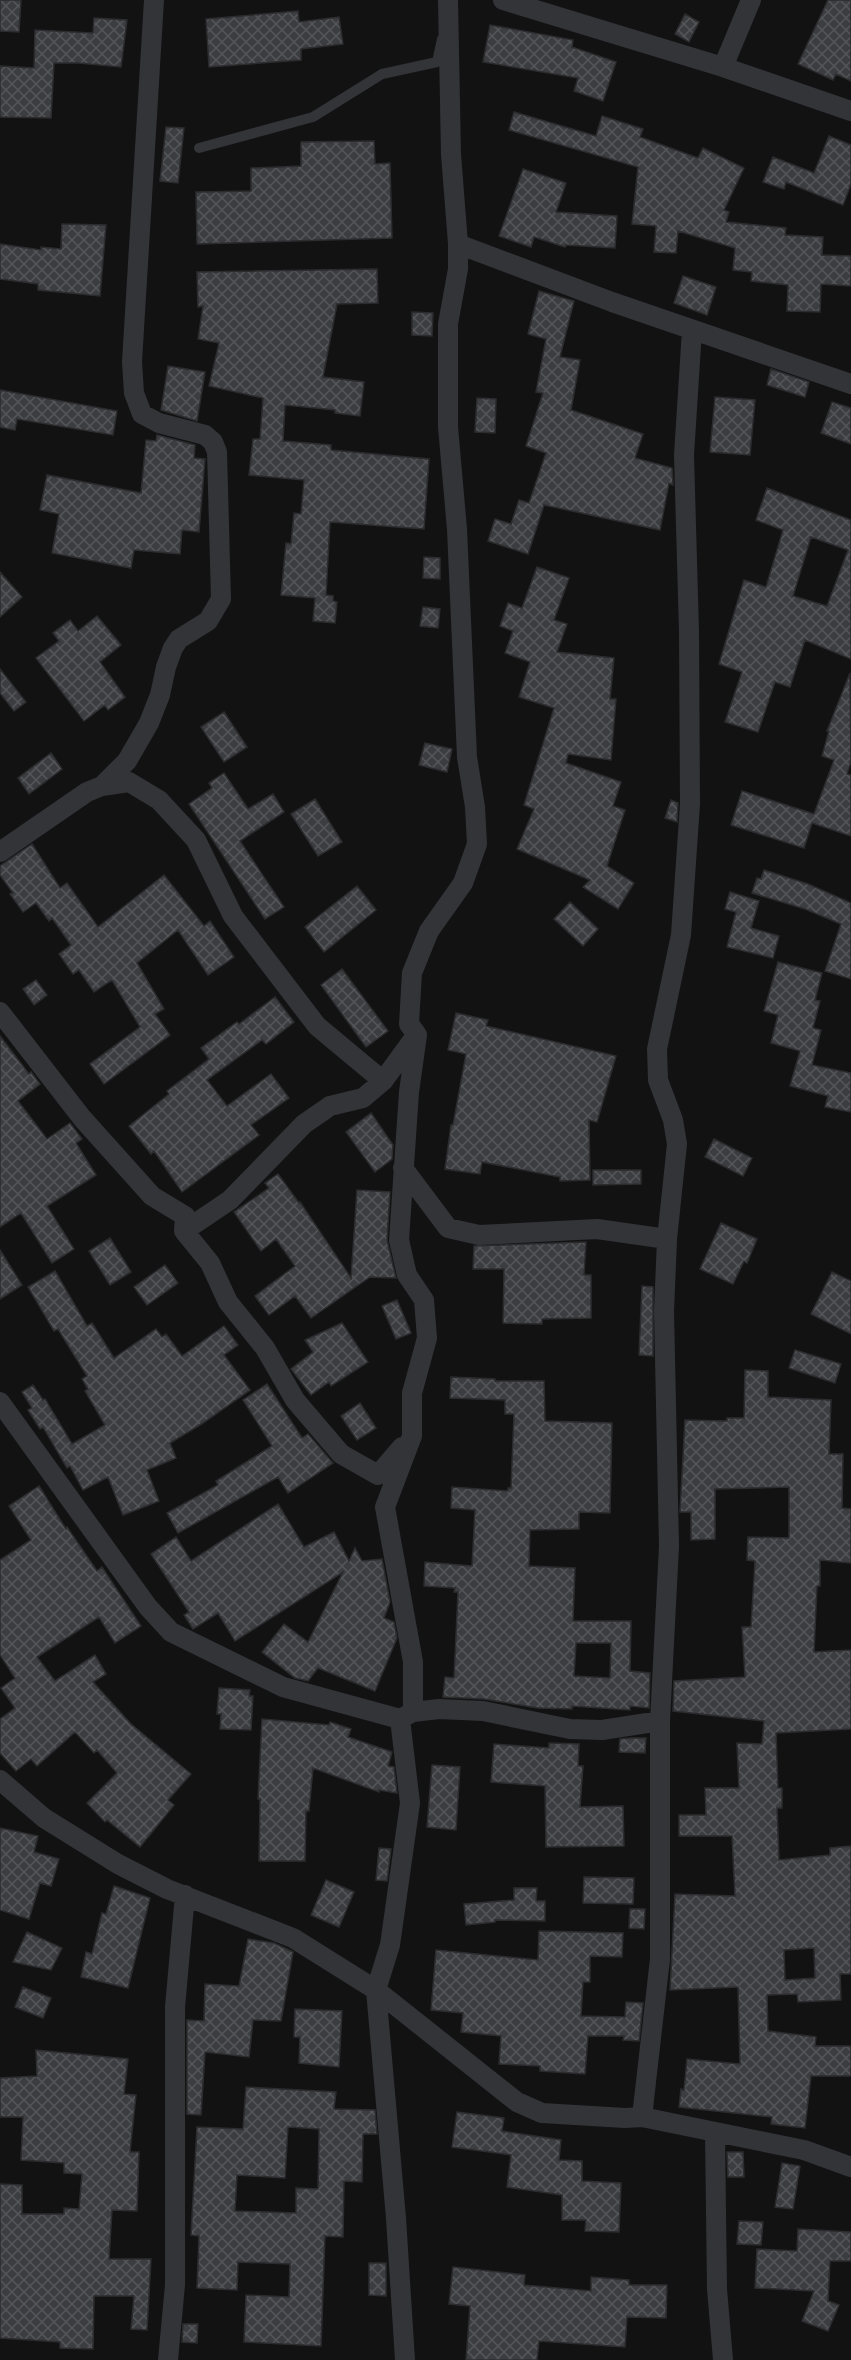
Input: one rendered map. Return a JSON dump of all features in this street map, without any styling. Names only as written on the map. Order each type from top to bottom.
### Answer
[{"type":"street","points":[[102,786],[127,760],[149,723],[160,695],[173,648],[179,639],[208,621],[221,599],[217,452],[213,442],[205,435],[159,423],[142,414],[134,393],[132,362],[154,0]]},
{"type":"street","points":[[503,0],[723,67],[851,111]]},
{"type":"street","points":[[723,67],[751,0]]},
{"type":"street","points":[[385,1507],[412,1436],[412,1393],[427,1338],[424,1300],[407,1275],[399,1240],[409,1092],[417,1035],[409,1024],[412,973],[429,931],[463,883],[477,844],[475,807],[467,757],[457,529],[448,427],[448,324],[458,269],[458,244],[451,154],[448,6]]},
{"type":"street","points":[[458,244],[692,330],[851,384]]},
{"type":"street","points":[[642,2117],[660,1959],[660,1721],[669,1546],[664,1311],[667,1239],[677,1144],[673,1120],[658,1080],[657,1049],[681,936],[690,804],[690,632],[684,455],[692,330]]},
{"type":"street","points":[[0,852],[87,792],[102,786],[129,782],[159,800],[196,840],[233,916],[317,1026],[383,1080]]},
{"type":"street","points":[[0,1012],[82,1118],[152,1196],[185,1216],[184,1231],[210,1263],[228,1302],[265,1348],[295,1400],[341,1454],[378,1475],[413,1662],[406,1715],[410,1803],[390,1945],[376,1990],[396,2218],[405,2360]]},
{"type":"street","points":[[184,1231],[230,1200],[304,1124],[330,1106],[363,1098],[383,1080],[417,1035]]},
{"type":"street","points":[[403,1168],[448,1228],[479,1234],[597,1229],[667,1239]]},
{"type":"street","points":[[0,1402],[148,1607],[171,1632],[283,1687],[406,1715],[440,1708],[483,1711],[570,1729],[602,1730],[660,1721]]},
{"type":"street","points":[[378,1475],[412,1436]]},
{"type":"street","points":[[0,1780],[44,1818],[118,1863],[167,1889],[293,1938],[376,1990],[517,2102],[542,2113],[642,2117],[804,2150],[851,2167]]},
{"type":"street","points":[[168,2360],[175,2285],[175,2007],[185,1895]]},
{"type":"street","points":[[715,2133],[717,2289],[723,2360]]},
{"type":"lane","points":[[199,148],[313,117],[382,74],[436,62],[448,6]]},
{"type":"building","points":[[0,0],[21,0],[19,32],[0,31]]},
{"type":"building","points":[[828,0],[851,0],[851,81],[836,74],[833,80],[798,64]]},
{"type":"building","points":[[298,11],[299,22],[339,17],[343,44],[301,49],[301,60],[209,67],[206,19]]},
{"type":"building","points":[[685,14],[699,22],[689,42],[675,34]]},
{"type":"building","points":[[94,18],[127,20],[121,67],[54,63],[51,118],[0,117],[0,66],[34,68],[35,30],[93,33]]},
{"type":"building","points":[[490,25],[573,40],[572,47],[616,62],[603,101],[574,91],[578,78],[483,62]]},
{"type":"building","points":[[514,112],[596,136],[602,116],[643,129],[640,137],[698,158],[703,148],[744,168],[724,210],[729,212],[726,222],[786,228],[785,235],[823,237],[822,255],[851,256],[851,286],[821,284],[820,312],[787,311],[788,285],[751,281],[752,272],[733,270],[735,248],[678,231],[676,253],[654,252],[656,226],[632,224],[638,167],[509,130]]},
{"type":"building","points":[[166,127],[184,128],[178,183],[160,181]]},
{"type":"building","points":[[829,136],[851,145],[851,184],[843,205],[786,182],[784,189],[763,182],[773,157],[814,173]]},
{"type":"building","points":[[374,141],[375,164],[390,163],[392,238],[197,244],[196,192],[251,191],[251,168],[301,166],[301,142]]},
{"type":"building","points":[[523,169],[566,183],[556,212],[617,216],[615,248],[566,245],[565,247],[534,237],[531,247],[499,236]]},
{"type":"building","points":[[62,224],[106,225],[100,296],[38,290],[38,284],[0,279],[0,244],[41,250],[41,247],[61,249]]},
{"type":"building","points":[[377,269],[378,303],[337,304],[323,377],[364,382],[360,416],[335,413],[335,410],[285,405],[283,441],[331,445],[331,450],[429,459],[424,529],[330,522],[326,595],[333,596],[333,601],[337,602],[335,623],[313,621],[315,598],[281,595],[286,543],[291,544],[294,513],[301,514],[304,480],[249,475],[253,439],[260,439],[263,398],[209,386],[219,343],[198,339],[203,306],[198,307],[197,272]]},
{"type":"building","points":[[683,276],[716,287],[707,315],[674,303]]},
{"type":"building","points":[[539,291],[574,301],[560,357],[580,360],[571,410],[643,434],[635,458],[672,468],[673,485],[669,483],[660,530],[544,505],[528,554],[488,541],[495,519],[511,524],[519,500],[529,503],[546,453],[526,446],[543,393],[536,392],[546,339],[528,334]]},
{"type":"building","points":[[412,312],[433,313],[432,336],[412,335]]},
{"type":"building","points":[[168,366],[205,372],[197,421],[161,410]]},
{"type":"building","points":[[771,369],[809,382],[805,397],[767,385]]},
{"type":"building","points":[[0,390],[117,411],[113,435],[17,419],[15,430],[0,427]]},
{"type":"building","points":[[715,397],[755,400],[750,455],[710,452]]},
{"type":"building","points":[[477,398],[496,399],[495,433],[475,432]]},
{"type":"building","points":[[832,402],[851,408],[851,444],[821,433]]},
{"type":"building","points":[[157,435],[195,445],[194,458],[205,459],[199,532],[182,530],[180,554],[134,550],[131,568],[52,553],[59,514],[40,510],[47,475],[141,493],[146,440],[156,441]]},
{"type":"building","points":[[767,488],[851,520],[851,659],[805,640],[790,687],[775,682],[758,732],[725,722],[742,672],[719,664],[744,580],[766,587],[783,530],[756,520]],"holes":[[[811,537],[848,550],[827,606],[793,596]]]},
{"type":"building","points":[[424,557],[440,558],[440,579],[423,578]]},
{"type":"building","points":[[537,567],[569,578],[554,620],[567,624],[557,652],[614,658],[610,699],[616,699],[611,760],[568,754],[566,763],[621,782],[613,806],[625,810],[607,866],[634,883],[618,909],[583,887],[590,880],[517,849],[534,809],[524,805],[554,708],[519,697],[530,662],[505,653],[513,631],[500,626],[508,603],[522,608]]},
{"type":"building","points":[[0,572],[22,597],[0,617]]},
{"type":"building","points":[[423,607],[440,609],[438,628],[420,626]]},
{"type":"building","points":[[97,616],[121,645],[100,662],[125,697],[108,710],[105,705],[84,721],[36,658],[59,641],[53,633],[70,620],[78,631]]},
{"type":"building","points":[[0,669],[26,702],[14,711],[0,693]]},
{"type":"building","points":[[850,673],[851,762],[847,774],[851,775],[851,836],[812,823],[804,848],[731,825],[742,791],[814,814],[834,760],[822,756],[829,731],[827,731]]},
{"type":"building","points":[[224,712],[247,747],[224,762],[201,727]]},
{"type":"building","points":[[425,743],[452,749],[447,772],[419,765]]},
{"type":"building","points":[[51,753],[62,769],[29,794],[18,778]]},
{"type":"building","points":[[224,773],[248,809],[273,794],[284,812],[240,841],[284,907],[265,919],[189,804],[212,788],[209,783]]},
{"type":"building","points":[[315,799],[342,842],[318,856],[291,814]]},
{"type":"building","points":[[671,800],[678,803],[677,822],[665,818]]},
{"type":"building","points":[[32,844],[60,888],[67,883],[98,927],[164,875],[204,926],[210,921],[234,957],[208,975],[178,930],[137,963],[164,1009],[155,1014],[170,1035],[104,1084],[90,1064],[140,1027],[112,980],[94,992],[79,970],[73,974],[59,954],[71,945],[52,918],[49,921],[36,903],[23,912],[10,894],[13,893],[0,875],[0,866]]},
{"type":"building","points":[[764,870],[808,884],[851,903],[851,979],[825,971],[841,924],[805,909],[752,893],[757,878],[761,879]]},
{"type":"building","points":[[357,886],[376,910],[324,952],[305,927]]},
{"type":"building","points":[[730,892],[759,901],[751,928],[779,936],[773,958],[727,947],[736,912],[725,909]]},
{"type":"building","points":[[570,902],[598,929],[583,946],[554,919]]},
{"type":"building","points":[[778,962],[822,973],[815,1000],[820,1001],[813,1028],[821,1030],[812,1065],[851,1073],[851,1112],[825,1107],[828,1096],[790,1086],[800,1051],[771,1043],[778,1015],[764,1011]]},
{"type":"building","points":[[342,969],[388,1031],[366,1047],[321,985]]},
{"type":"building","points":[[36,980],[47,995],[34,1005],[23,989]]},
{"type":"building","points":[[275,997],[294,1022],[266,1044],[262,1040],[207,1080],[227,1106],[271,1074],[289,1098],[251,1125],[259,1135],[182,1192],[154,1151],[151,1154],[129,1126],[169,1094],[167,1091],[209,1059],[201,1048],[237,1022],[239,1024]]},
{"type":"building","points":[[456,1013],[488,1020],[486,1026],[616,1056],[597,1122],[589,1120],[590,1180],[560,1181],[560,1177],[482,1162],[480,1174],[445,1169],[451,1125],[453,1125],[466,1054],[448,1050]]},
{"type":"building","points":[[0,1036],[29,1074],[31,1072],[40,1084],[18,1101],[47,1139],[70,1123],[82,1139],[76,1143],[96,1175],[47,1206],[74,1249],[52,1263],[21,1213],[0,1227]]},
{"type":"building","points":[[371,1113],[393,1145],[392,1159],[375,1172],[346,1132]]},
{"type":"building","points":[[714,1139],[752,1158],[743,1176],[705,1157]]},
{"type":"building","points":[[593,1170],[641,1170],[641,1184],[593,1185]]},
{"type":"building","points":[[278,1174],[300,1202],[351,1278],[357,1190],[390,1192],[387,1240],[396,1278],[370,1277],[311,1318],[295,1296],[269,1315],[255,1296],[295,1266],[276,1239],[261,1251],[234,1212],[269,1188],[265,1183]]},
{"type":"building","points":[[721,1223],[757,1239],[747,1263],[744,1261],[733,1284],[700,1269]]},
{"type":"building","points":[[110,1238],[131,1272],[110,1285],[89,1251]]},
{"type":"building","points":[[586,1242],[584,1275],[591,1275],[591,1318],[542,1319],[542,1324],[503,1323],[504,1269],[473,1269],[474,1246]]},
{"type":"building","points":[[0,1250],[22,1285],[0,1299]]},
{"type":"building","points":[[165,1265],[178,1283],[147,1305],[134,1287]]},
{"type":"building","points":[[55,1271],[87,1326],[92,1323],[114,1358],[156,1329],[162,1337],[166,1334],[182,1356],[224,1326],[238,1345],[224,1355],[250,1390],[170,1443],[176,1458],[147,1470],[159,1501],[123,1515],[108,1477],[83,1490],[70,1466],[67,1468],[43,1427],[40,1429],[28,1410],[32,1408],[22,1392],[33,1385],[43,1400],[45,1399],[72,1444],[105,1425],[85,1391],[88,1389],[82,1379],[87,1376],[58,1329],[54,1331],[28,1287]]},
{"type":"building","points":[[832,1272],[851,1281],[851,1334],[811,1314]]},
{"type":"building","points":[[642,1286],[653,1287],[653,1356],[639,1355]]},
{"type":"building","points":[[397,1300],[411,1333],[396,1339],[382,1306]]},
{"type":"building","points":[[342,1323],[368,1362],[331,1386],[329,1382],[311,1395],[291,1369],[313,1352],[305,1340]]},
{"type":"building","points":[[795,1350],[841,1364],[835,1383],[789,1368]]},
{"type":"building","points":[[745,1370],[768,1371],[768,1397],[831,1400],[829,1454],[843,1454],[842,1508],[851,1509],[851,1563],[820,1560],[814,1652],[851,1650],[851,1729],[776,1733],[778,1788],[782,1788],[782,1808],[777,1808],[779,1860],[830,1855],[830,1848],[851,1846],[851,1974],[840,1974],[841,2000],[798,2002],[797,1994],[767,1995],[768,2031],[816,2037],[815,2046],[851,2046],[851,2076],[811,2076],[805,2128],[771,2124],[772,2117],[679,2107],[681,2089],[684,2090],[687,2059],[740,2064],[738,1987],[670,1990],[675,1894],[735,1896],[732,1836],[679,1836],[679,1815],[706,1815],[705,1788],[739,1788],[737,1743],[762,1744],[764,1721],[673,1711],[674,1681],[745,1677],[742,1627],[751,1627],[755,1561],[747,1560],[748,1537],[789,1538],[789,1487],[715,1489],[715,1539],[691,1540],[691,1512],[680,1512],[685,1420],[727,1421],[727,1418],[744,1418]],"holes":[[[814,1948],[815,1978],[785,1980],[784,1950]]]},
{"type":"building","points":[[451,1377],[495,1379],[495,1381],[544,1381],[545,1421],[612,1423],[610,1513],[579,1512],[579,1529],[530,1530],[529,1566],[575,1568],[573,1621],[631,1621],[630,1671],[650,1673],[649,1708],[630,1706],[630,1710],[572,1706],[572,1709],[538,1708],[484,1699],[443,1697],[445,1677],[454,1678],[458,1592],[454,1592],[455,1588],[424,1586],[425,1562],[472,1566],[475,1510],[451,1508],[452,1487],[508,1491],[508,1488],[511,1488],[514,1414],[505,1414],[505,1400],[450,1398]],"holes":[[[576,1643],[611,1643],[610,1678],[574,1676]]]},
{"type":"building","points":[[267,1384],[302,1438],[308,1434],[333,1463],[288,1493],[278,1477],[178,1533],[167,1513],[218,1485],[216,1481],[272,1446],[243,1400]]},
{"type":"building","points":[[360,1403],[376,1428],[357,1440],[341,1416]]},
{"type":"building","points":[[39,1486],[66,1529],[67,1527],[97,1571],[102,1567],[141,1626],[115,1643],[99,1617],[37,1657],[55,1681],[95,1655],[106,1674],[93,1682],[131,1724],[191,1774],[168,1800],[174,1805],[140,1847],[107,1820],[105,1822],[87,1803],[117,1773],[97,1750],[94,1753],[75,1732],[37,1766],[31,1759],[16,1771],[0,1753],[0,1719],[15,1708],[1,1688],[15,1678],[0,1655],[0,1560],[31,1540],[9,1506]]},
{"type":"building","points":[[278,1504],[304,1547],[334,1532],[349,1561],[355,1548],[362,1561],[382,1559],[390,1602],[384,1618],[394,1622],[397,1638],[375,1691],[318,1668],[308,1681],[295,1678],[262,1652],[284,1624],[308,1642],[343,1572],[235,1641],[218,1613],[193,1629],[184,1615],[189,1612],[151,1554],[176,1537],[191,1561]]},
{"type":"building","points":[[219,1688],[250,1690],[249,1696],[253,1696],[251,1730],[220,1729],[221,1714],[217,1714]]},
{"type":"building","points":[[262,1719],[329,1725],[330,1722],[351,1729],[348,1737],[392,1752],[388,1766],[394,1767],[397,1793],[379,1790],[379,1792],[313,1768],[309,1811],[306,1811],[305,1861],[259,1861],[260,1799],[258,1799]]},
{"type":"building","points":[[646,1738],[645,1753],[619,1752],[620,1739]]},
{"type":"building","points":[[549,1743],[579,1744],[578,1766],[583,1766],[580,1807],[623,1806],[624,1846],[546,1847],[545,1786],[491,1782],[494,1744],[549,1748]]},
{"type":"building","points":[[432,1765],[460,1767],[456,1830],[427,1827]]},
{"type":"building","points":[[0,1828],[38,1836],[34,1852],[59,1859],[51,1886],[40,1883],[29,1919],[0,1910]]},
{"type":"building","points":[[379,1848],[391,1849],[387,1881],[376,1880]]},
{"type":"building","points":[[584,1877],[634,1878],[633,1904],[583,1903]]},
{"type":"building","points":[[326,1880],[354,1892],[339,1927],[311,1915]]},
{"type":"building","points":[[114,1886],[150,1898],[128,1988],[81,1977],[86,1952],[92,1954],[102,1913],[106,1914]]},
{"type":"building","points":[[514,1888],[537,1888],[536,1901],[545,1901],[545,1921],[495,1920],[495,1922],[466,1925],[464,1904],[514,1900]]},
{"type":"building","points":[[630,1909],[645,1909],[644,1929],[629,1928]]},
{"type":"building","points":[[539,1931],[623,1933],[622,1957],[590,1956],[590,1982],[583,1982],[581,2016],[625,2017],[626,2002],[643,2003],[639,2041],[623,2040],[624,2036],[588,2036],[585,2074],[540,2071],[540,2066],[499,2064],[501,2036],[461,2032],[463,2013],[431,2010],[436,1950],[538,1960]]},
{"type":"building","points":[[27,1932],[62,1948],[51,1970],[13,1962]]},
{"type":"building","points":[[248,1939],[274,1943],[293,1952],[281,2021],[253,2020],[249,2057],[205,2052],[201,2115],[187,2114],[187,2020],[204,2021],[205,1984],[239,1986]]},
{"type":"building","points":[[23,1987],[51,1998],[43,2018],[15,2007]]},
{"type":"building","points":[[295,2009],[342,2011],[339,2067],[299,2063],[300,2037],[294,2037]]},
{"type":"building","points":[[36,2050],[128,2059],[124,2094],[136,2095],[130,2152],[139,2152],[137,2211],[112,2210],[109,2259],[151,2259],[147,2330],[131,2329],[134,2296],[94,2296],[93,2349],[60,2348],[60,2342],[0,2338],[0,2184],[22,2185],[22,2214],[64,2214],[64,2208],[79,2209],[82,2174],[64,2173],[64,2163],[21,2160],[23,2117],[0,2117],[0,2078],[37,2076]]},
{"type":"building","points":[[246,2087],[336,2092],[334,2109],[375,2110],[377,2134],[363,2134],[362,2182],[344,2181],[343,2237],[325,2236],[321,2346],[244,2342],[246,2295],[289,2297],[290,2264],[238,2262],[237,2290],[197,2288],[199,2236],[191,2235],[197,2127],[243,2129]],"holes":[[[288,2127],[319,2129],[318,2189],[296,2188],[296,2213],[235,2211],[237,2175],[285,2178]]]},
{"type":"building","points":[[457,2112],[504,2118],[502,2131],[561,2140],[559,2160],[582,2161],[582,2181],[621,2183],[619,2232],[585,2231],[586,2220],[562,2220],[562,2195],[507,2187],[511,2155],[452,2147]]},
{"type":"building","points":[[727,2152],[743,2152],[744,2177],[728,2177]]},
{"type":"building","points":[[782,2163],[800,2166],[793,2209],[775,2207]]},
{"type":"building","points":[[739,2221],[763,2222],[761,2245],[737,2244]]},
{"type":"building","points":[[798,2229],[851,2232],[851,2261],[830,2261],[828,2301],[839,2305],[828,2331],[802,2321],[814,2291],[755,2288],[757,2249],[797,2251]]},
{"type":"building","points":[[369,2263],[386,2263],[386,2296],[369,2295]]},
{"type":"building","points":[[453,2267],[525,2275],[524,2285],[591,2291],[591,2277],[629,2280],[629,2285],[667,2285],[666,2318],[627,2317],[625,2347],[539,2341],[537,2360],[466,2360],[470,2306],[449,2304]]},
{"type":"building","points":[[183,2324],[198,2324],[197,2343],[182,2342]]}]
